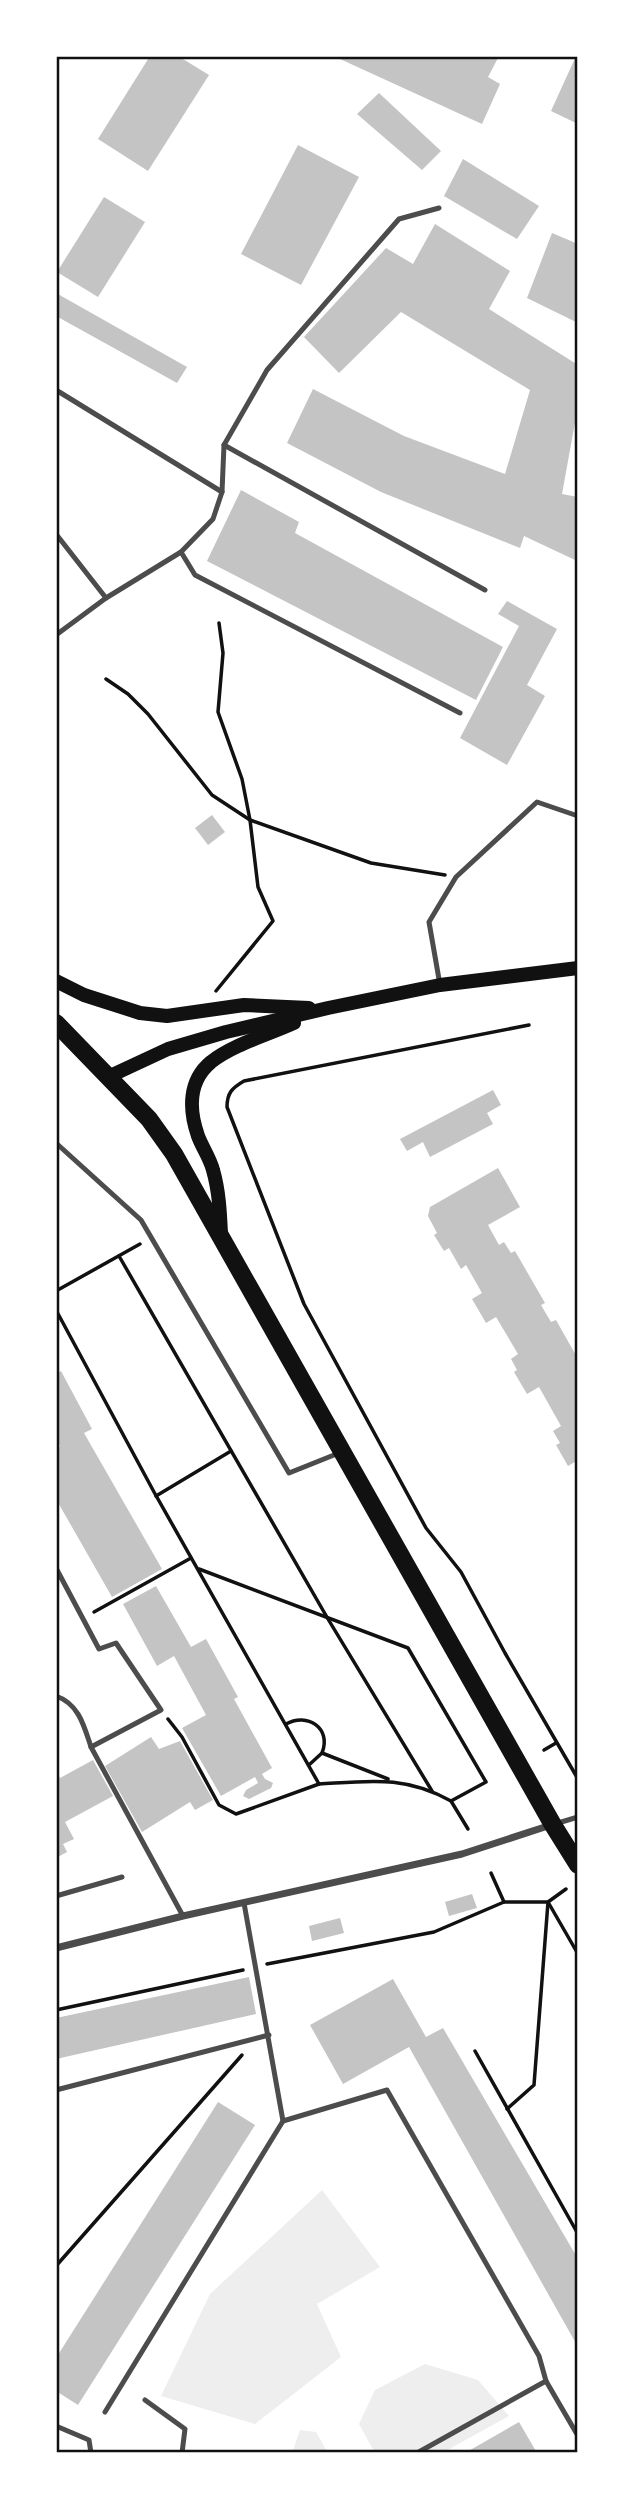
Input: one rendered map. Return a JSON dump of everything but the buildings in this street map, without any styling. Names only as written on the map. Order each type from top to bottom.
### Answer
[{"type":"main road","points":[[110,1076],[168,1049],[328,1008],[440,985],[578,968]]},
{"type":"main road","points":[[56,981],[84,995],[140,1013],[167,1016],[244,1005],[328,1008]]},
{"type":"main road","points":[[221,1234],[219,1197],[213,1167],[198,1137],[191,1111],[192,1094],[200,1075],[211,1062],[232,1050],[328,1008]]},
{"type":"main road","points":[[56,1023],[149,1119],[174,1154],[578,1865]]},
{"type":"street","points":[[56,1948],[183,1916],[462,1854],[553,1825]]},
{"type":"lane","points":[[56,635],[106,598],[181,552],[212,519],[222,492],[224,445],[267,369],[399,219],[439,208]]},
{"type":"lane","points":[[56,390],[222,492]]},
{"type":"lane","points":[[224,445],[485,590]]},
{"type":"lane","points":[[56,534],[106,598]]},
{"type":"lane","points":[[181,552],[195,575],[460,713]]},
{"type":"lane","points":[[440,985],[429,922],[456,877],[537,802],[578,816]]},
{"type":"lane","points":[[56,1143],[141,1220],[289,1474],[342,1452]]},
{"type":"lane","points":[[56,1568],[99,1649],[116,1643],[161,1710],[91,1747]]},
{"type":"lane","points":[[56,1696],[69,1701],[83,1724],[91,1747],[183,1916]]},
{"type":"lane","points":[[553,1825],[578,1817]]},
{"type":"lane","points":[[56,1896],[122,1877]]},
{"type":"lane","points":[[105,2412],[283,2121],[244,1903]]},
{"type":"lane","points":[[56,2090],[269,2035]]},
{"type":"lane","points":[[283,2121],[387,2090],[539,2356],[546,2381],[578,2436]]},
{"type":"lane","points":[[418,2453],[546,2381]]},
{"type":"lane","points":[[145,2400],[185,2429],[182,2453]]},
{"type":"lane","points":[[56,2426],[89,2440],[92,2453]]},
{"type":"path","points":[[213,995],[273,921],[258,887],[242,779],[218,712],[223,653],[219,623]]},
{"type":"path","points":[[106,679],[128,694],[148,714],[212,795],[250,820],[371,863],[456,877]]},
{"type":"path","points":[[529,1025],[244,1081],[232,1089],[227,1097],[227,1107],[304,1304],[426,1528],[461,1572],[578,1779]]},
{"type":"path","points":[[56,1291],[152,1238]]},
{"type":"path","points":[[119,1256],[328,1619],[432,1791]]},
{"type":"path","points":[[56,1310],[156,1496],[319,1784]]},
{"type":"path","points":[[156,1496],[231,1451]]},
{"type":"path","points":[[83,1619],[191,1557]]},
{"type":"path","points":[[199,1569],[408,1648],[486,1782],[451,1801]]},
{"type":"path","points":[[161,1710],[183,1737],[219,1805],[236,1814],[319,1784],[390,1780]]},
{"type":"path","points":[[286,1724],[302,1718],[314,1723],[323,1733],[325,1740],[322,1753],[310,1764]]},
{"type":"path","points":[[544,1751],[556,1743]]},
{"type":"path","points":[[322,1753],[390,1780],[432,1791],[451,1801],[468,1829]]},
{"type":"path","points":[[491,1873],[504,1902]]},
{"type":"path","points":[[56,2010],[434,1932],[504,1902],[548,1902],[566,1889]]},
{"type":"path","points":[[548,1902],[578,1954]]},
{"type":"path","points":[[507,2109],[534,2085],[548,1902]]},
{"type":"path","points":[[56,2266],[240,2056],[269,2035]]},
{"type":"path","points":[[475,2052],[578,2234]]},
{"type":"shaded area","points":[[322,2190],[380,2267],[317,2304],[341,2357],[255,2424],[161,2396],[210,2294]]},
{"type":"shaded area","points":[[425,2364],[478,2380],[509,2416],[442,2453],[375,2453],[359,2424],[375,2390]]},
{"type":"shaded area","points":[[300,2430],[316,2432],[328,2453],[292,2453]]}]
